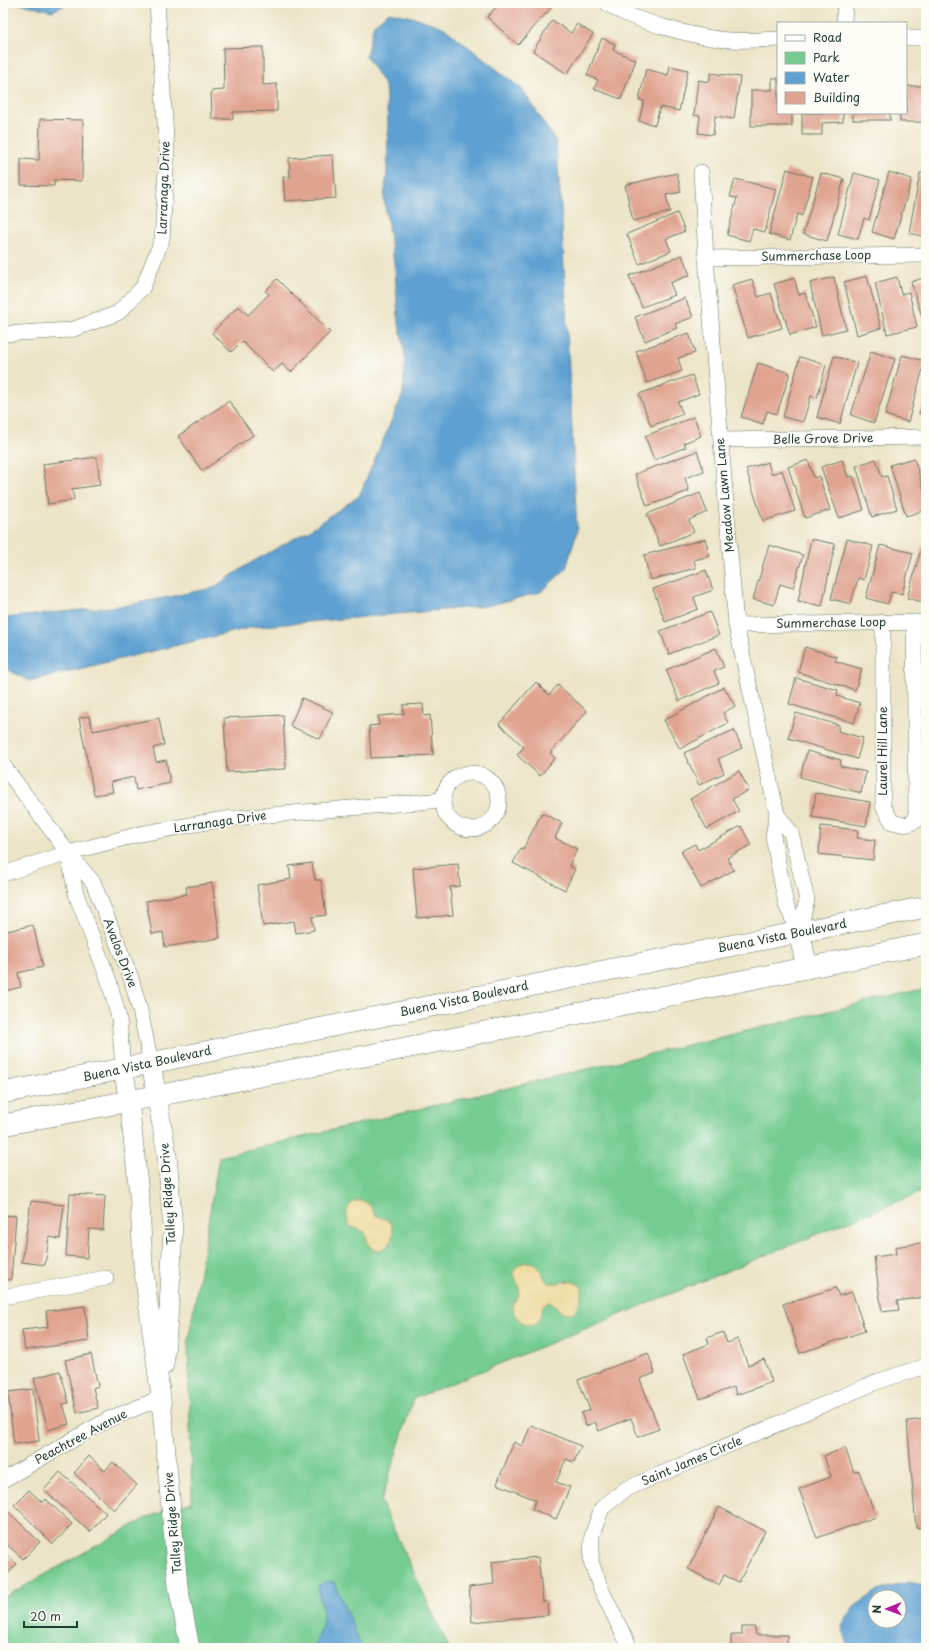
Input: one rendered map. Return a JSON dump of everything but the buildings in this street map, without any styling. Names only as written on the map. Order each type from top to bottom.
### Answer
[{"type":"main road","name":"Buena Vista Boulevard","points":[[3,1093],[799,932],[926,908]]},
{"type":"main road","points":[[799,932],[807,968]]},
{"type":"main road","points":[[3,1125],[926,944]]},
{"type":"street","name":"Larranaga Drive","points":[[3,334],[71,330],[118,313],[143,287],[162,240],[167,152],[157,3]]},
{"type":"street","points":[[607,3],[615,9],[656,25],[701,36],[729,40],[777,39]]},
{"type":"street","points":[[844,22],[845,3]]},
{"type":"street","points":[[907,38],[926,38]]},
{"type":"street","name":"Meadow Lawn Lane","points":[[701,172],[706,258],[736,625],[777,814],[773,836],[784,897],[786,905],[799,932]]},
{"type":"street","name":"Summerchase Loop","points":[[706,258],[926,255]]},
{"type":"street","name":"Belle Grove Drive","points":[[721,440],[926,437]]},
{"type":"street","name":"Laurel Hill Lane","points":[[884,622],[883,806],[892,822],[905,825],[916,821],[920,622]]},
{"type":"street","name":"Summerchase Loop","points":[[736,625],[920,622]]},
{"type":"street","name":"Avalos Drive","points":[[3,765],[68,853],[93,882],[131,978],[140,1010],[151,1063]]},
{"type":"street","name":"Larranaga Drive","points":[[3,874],[68,853],[140,834],[224,819],[442,800]]},
{"type":"street","name":"Meadow Lawn Lane","points":[[777,814],[791,833],[806,900],[799,932]]},
{"type":"street","name":"Avalos Drive","points":[[68,853],[76,894],[111,989],[119,1018],[123,1068]]},
{"type":"street","name":"Talley Ridge Drive","points":[[151,1063],[166,1155],[172,1230],[169,1308],[161,1398]]},
{"type":"street","name":"Talley Ridge Drive","points":[[123,1068],[129,1101],[140,1203],[143,1265],[161,1398],[178,1586],[190,1648]]},
{"type":"street","points":[[3,1297],[106,1278]]},
{"type":"street","name":"Saint James Circle","points":[[630,1648],[601,1589],[591,1562],[592,1535],[602,1508],[626,1489],[876,1382],[926,1366]]},
{"type":"street","name":"Peachtree Avenue","points":[[3,1480],[109,1419],[161,1398]]},
{"type":"green space","points":[[926,988],[926,1190],[413,1399],[381,1502],[449,1648],[3,1648],[3,1598],[148,1517],[192,1502],[188,1343],[219,1157]]},
{"type":"sand","points":[[355,1201],[366,1202],[375,1215],[391,1223],[393,1233],[392,1238],[383,1249],[373,1250],[368,1243],[365,1232],[350,1226],[347,1219],[347,1212],[349,1206]]},
{"type":"sand","points":[[526,1262],[531,1262],[538,1266],[548,1283],[567,1281],[580,1285],[582,1288],[582,1296],[573,1313],[562,1313],[554,1304],[548,1302],[543,1306],[539,1320],[533,1325],[526,1324],[519,1320],[512,1309],[512,1305],[519,1294],[518,1284],[514,1272],[519,1265]]},
{"type":"water","points":[[16,3],[69,3],[53,11]]},
{"type":"water","points":[[389,12],[417,18],[443,27],[523,90],[556,142],[561,206],[577,531],[566,569],[541,592],[487,606],[253,627],[29,681],[5,668],[3,666],[3,618],[129,605],[213,588],[252,562],[308,531],[359,496],[403,394],[405,354],[398,318],[395,269],[384,200],[387,172],[388,122],[385,86],[366,56],[374,24]]},
{"type":"water","points":[[328,1581],[334,1582],[362,1648],[316,1648],[317,1637],[323,1620],[319,1585]]},
{"type":"water","points":[[909,1582],[926,1586],[926,1648],[849,1648],[842,1626],[854,1607],[867,1598],[867,1629],[907,1629],[907,1589],[884,1589]]}]
